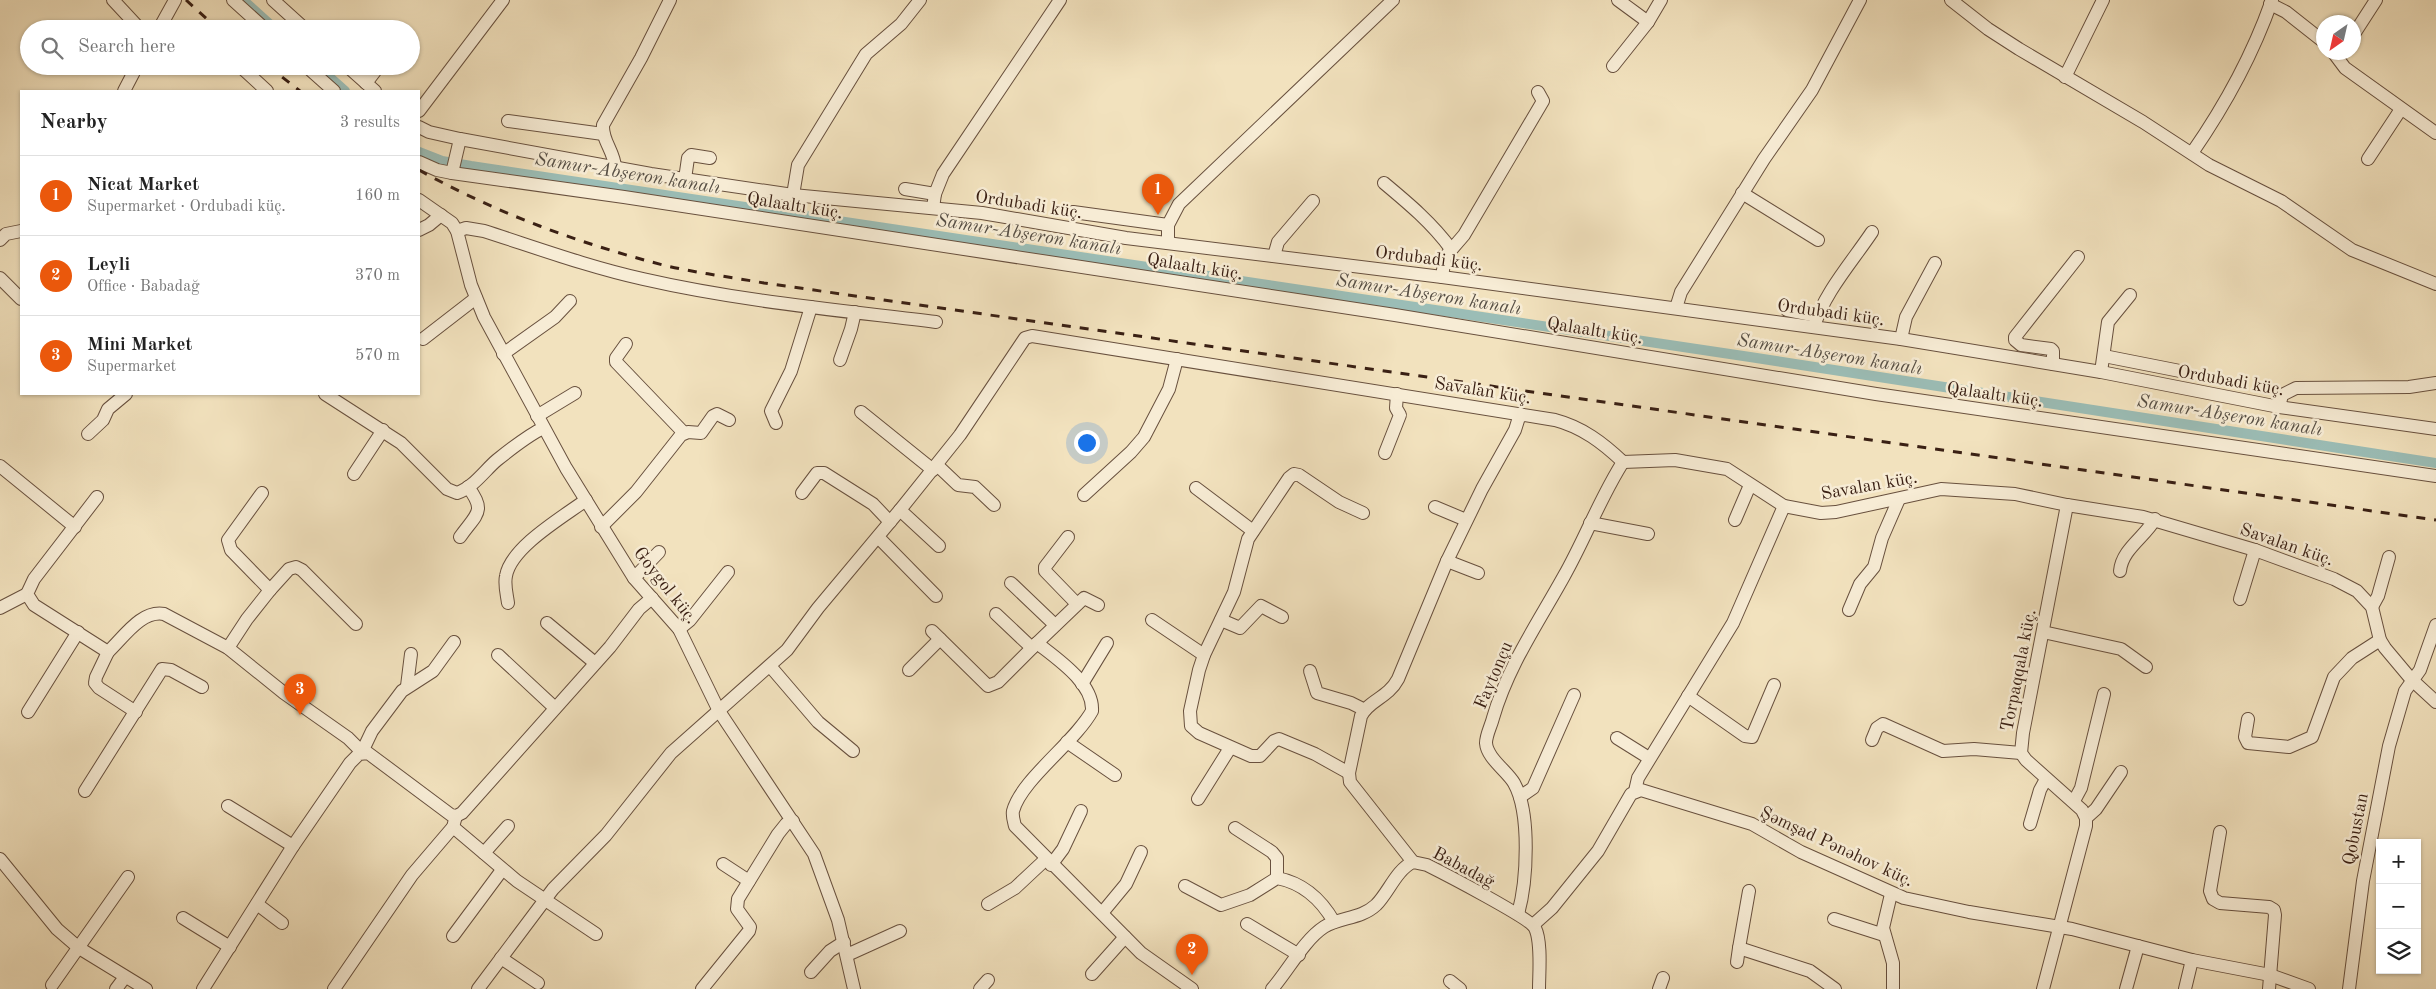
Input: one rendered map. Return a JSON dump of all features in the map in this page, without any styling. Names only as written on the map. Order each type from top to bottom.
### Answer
[{"type":"street","points":[[113,0],[132,20]]},
{"type":"street","points":[[164,20],[175,0]]},
{"type":"street","points":[[233,0],[255,20]]},
{"type":"street","points":[[273,0],[295,20]]},
{"type":"street","points":[[420,110],[503,0]]},
{"type":"street","points":[[615,167],[613,152],[603,134],[603,125],[642,58],[670,0]]},
{"type":"street","points":[[793,195],[798,165],[866,54],[873,46],[901,24],[920,0]]},
{"type":"street","points":[[933,208],[935,194],[942,174],[1060,0]]},
{"type":"street","points":[[1168,243],[1168,225],[1179,204],[1393,0]]},
{"type":"street","points":[[1618,0],[1648,22]]},
{"type":"street","points":[[1613,66],[1648,22],[1661,0]]},
{"type":"street","points":[[1676,308],[1681,292],[1742,193],[1812,90],[1860,0]]},
{"type":"street","points":[[1951,0],[1988,29],[2225,174],[2281,201],[2352,250],[2436,284]]},
{"type":"street","points":[[2065,77],[2102,0]]},
{"type":"street","points":[[2361,23],[2376,0]]},
{"type":"street","points":[[2192,153],[2236,87],[2271,2],[2316,36]]},
{"type":"street","points":[[2339,60],[2345,68],[2436,133]]},
{"type":"street","points":[[125,90],[133,75]]},
{"type":"street","points":[[249,75],[265,90]]},
{"type":"street","points":[[316,75],[333,90]]},
{"type":"street","points":[[357,75],[370,87],[375,75]]},
{"type":"street","points":[[1442,277],[1445,257],[1464,235],[1544,101],[1538,92]]},
{"type":"street","points":[[2368,159],[2402,108]]},
{"type":"street","points":[[508,121],[603,134]]},
{"type":"street","name":"Ordubadi küç.","points":[[420,128],[428,132],[460,139],[685,179],[793,195],[933,208],[1168,243],[1676,308],[1816,322],[1901,339],[2101,372],[2279,407],[2436,429]]},
{"type":"street","points":[[452,173],[460,139]]},
{"type":"street","points":[[685,179],[688,158],[691,155],[710,158]]},
{"type":"street","name":"Qalaaltı küç.","points":[[420,162],[437,170],[452,173],[616,195],[1395,315],[1876,394],[2436,476]]},
{"type":"street","points":[[1384,183],[1422,216],[1451,249]]},
{"type":"street","points":[[905,189],[935,194]]},
{"type":"street","points":[[1742,193],[1818,240]]},
{"type":"street","points":[[420,201],[442,216],[457,230],[466,228],[484,230],[589,265],[671,285],[811,307],[936,322]]},
{"type":"street","points":[[1274,256],[1278,242],[1313,201]]},
{"type":"street","points":[[1073,212],[1168,225]]},
{"type":"street","points":[[420,230],[442,216]]},
{"type":"street","points":[[0,240],[6,234],[20,230]]},
{"type":"street","name":"Goygol küç.","points":[[457,230],[476,298],[503,354],[543,428],[634,578],[679,629],[719,711],[808,842],[820,867],[845,948],[854,989]]},
{"type":"street","points":[[1787,310],[1816,322],[1872,232]]},
{"type":"street","points":[[2053,364],[2053,351],[2051,349],[2020,345],[2015,340],[2015,337],[2078,257]]},
{"type":"street","points":[[1901,339],[1906,317],[1935,263]]},
{"type":"street","points":[[0,278],[20,298]]},
{"type":"street","points":[[2101,372],[2108,322],[2130,295]]},
{"type":"street","points":[[423,340],[476,298]]},
{"type":"street","points":[[503,354],[555,317],[570,301]]},
{"type":"street","points":[[776,423],[772,412],[773,407],[791,371],[811,307]]},
{"type":"street","points":[[840,360],[855,312]]},
{"type":"street","name":"Savalan küç.","points":[[935,467],[986,398],[1025,338],[1032,336],[1520,414],[1573,425],[1586,432],[1623,462],[1675,460],[1734,472],[1784,506],[1821,513],[1899,500],[1941,489],[1953,489],[2015,494],[2155,520],[2255,550],[2334,578],[2357,591],[2372,606]]},
{"type":"street","points":[[626,344],[616,358],[616,362],[684,433],[701,433],[712,416],[716,414],[729,420]]},
{"type":"street","points":[[2104,356],[2180,371]]},
{"type":"street","points":[[1084,495],[1131,452],[1144,437],[1169,389],[1177,359]]},
{"type":"street","points":[[2279,407],[2282,395],[2296,388],[2392,388],[2436,383]]},
{"type":"street","points":[[537,416],[575,393]]},
{"type":"street","points":[[1385,453],[1400,415],[1396,408],[1397,394]]},
{"type":"street","points":[[88,434],[103,420],[108,409],[125,395]]},
{"type":"street","points":[[327,395],[383,430],[410,451],[447,489],[458,493],[468,487],[531,434],[543,428]]},
{"type":"street","points":[[861,412],[958,485],[975,487],[994,504]]},
{"type":"street","points":[[1414,862],[1354,788],[1349,773],[1365,710],[1394,688],[1447,561],[1466,520],[1515,430],[1520,414]]},
{"type":"street","points":[[354,474],[383,430]]},
{"type":"street","points":[[602,526],[636,492],[684,433]]},
{"type":"street","name":"Faytonçu","points":[[1518,914],[1522,899],[1526,851],[1520,797],[1506,771],[1491,755],[1486,742],[1505,680],[1538,618],[1564,576],[1623,462]]},
{"type":"street","points":[[0,466],[75,527]]},
{"type":"street","points":[[478,989],[544,901],[562,879],[606,835],[671,753],[786,650],[818,608],[935,467]]},
{"type":"street","points":[[802,494],[817,473],[824,473],[873,504],[890,522]]},
{"type":"street","points":[[1349,773],[1315,754],[1279,739],[1274,741],[1265,754],[1256,757],[1230,748],[1199,733],[1191,726],[1190,712],[1204,655],[1234,592],[1248,539],[1289,478],[1294,474],[1299,475],[1339,502],[1363,513]]},
{"type":"street","points":[[1735,520],[1750,484]]},
{"type":"street","points":[[460,537],[479,510],[478,500],[468,487]]},
{"type":"street","points":[[1196,488],[1253,531]]},
{"type":"street","points":[[262,493],[228,540],[232,550],[270,590]]},
{"type":"street","points":[[0,608],[27,594],[34,579],[97,497]]},
{"type":"street","points":[[508,603],[505,582],[509,566],[533,539],[586,500]]},
{"type":"street","points":[[1849,610],[1860,584],[1874,567],[1882,538],[1899,500]]},
{"type":"street","name":"Torpaqqala küç.","points":[[2067,505],[2023,733],[2021,753],[2046,779],[2074,800],[2086,818]]},
{"type":"street","points":[[1539,989],[1538,939],[1533,925],[1552,908],[1598,851],[1627,799],[1635,791],[1638,778],[1649,758],[1733,623],[1784,506]]},
{"type":"street","points":[[1435,507],[1466,520]]},
{"type":"street","points":[[900,510],[940,546]]},
{"type":"street","points":[[2120,571],[2121,561],[2148,531],[2155,520]]},
{"type":"street","points":[[1590,523],[1648,534]]},
{"type":"street","points":[[878,537],[936,596]]},
{"type":"street","points":[[1068,537],[1045,567],[1045,571],[1077,604]]},
{"type":"street","points":[[2240,598],[2255,550]]},
{"type":"street","points":[[634,578],[659,552]]},
{"type":"street","points":[[2389,557],[2378,596],[2372,606],[2380,640],[2411,679],[2436,702]]},
{"type":"street","points":[[1447,561],[1478,574]]},
{"type":"street","points":[[228,648],[247,618],[270,590],[289,569],[296,567],[302,570],[356,624]]},
{"type":"street","points":[[679,629],[690,620],[728,572]]},
{"type":"street","points":[[1010,583],[1055,625]]},
{"type":"street","points":[[27,594],[34,605],[108,652]]},
{"type":"street","points":[[334,989],[412,875],[455,822],[595,663],[639,609],[652,598]]},
{"type":"street","points":[[909,670],[936,635],[988,686],[998,682],[1084,598],[1098,604]]},
{"type":"street","points":[[1221,620],[1240,628],[1260,606],[1282,618]]},
{"type":"street","points":[[136,712],[99,688],[95,683],[96,676],[108,652],[145,617],[154,612],[164,614],[228,648],[284,693],[348,738],[362,752],[374,757],[444,811],[502,870],[544,901],[596,934]]},
{"type":"street","points":[[996,614],[1034,646],[1066,666],[1082,684],[1090,699],[1092,710],[1067,742],[1021,794],[1013,812],[1015,826],[1148,959],[1192,989]]},
{"type":"street","points":[[1152,620],[1204,655]]},
{"type":"street","points":[[547,623],[595,663]]},
{"type":"street","name":"Qobustan","points":[[2349,989],[2363,881],[2389,746],[2400,705],[2411,679],[2423,664],[2436,625]]},
{"type":"street","points":[[28,712],[78,632]]},
{"type":"street","points":[[2043,632],[2121,649],[2146,666]]},
{"type":"street","points":[[2248,719],[2245,737],[2248,743],[2289,747],[2312,737],[2334,676],[2352,658],[2380,640]]},
{"type":"street","points":[[202,989],[258,904],[293,846],[350,763],[362,752],[372,732],[407,686],[427,677],[454,642]]},
{"type":"street","points":[[1082,684],[1107,643]]},
{"type":"street","points":[[407,686],[411,654]]},
{"type":"street","points":[[498,655],[555,708]]},
{"type":"street","points":[[770,666],[818,722],[853,751]]},
{"type":"street","points":[[85,790],[162,669],[171,670],[202,686]]},
{"type":"street","points":[[1310,671],[1317,693],[1350,703],[1365,710]]},
{"type":"street","points":[[1688,696],[1745,736],[1752,737],[1774,685]]},
{"type":"street","points":[[2074,800],[2081,788],[2104,694]]},
{"type":"street","points":[[1520,797],[1527,794],[1533,788],[1574,695]]},
{"type":"street","points":[[1872,740],[1877,728],[1883,724],[1943,750],[1974,749],[2021,753]]},
{"type":"street","points":[[1617,738],[1649,758]]},
{"type":"street","points":[[1067,742],[1115,775]]},
{"type":"street","points":[[1198,799],[1230,748]]},
{"type":"street","points":[[2043,989],[2086,826],[2086,818],[2096,809],[2121,772]]},
{"type":"street","points":[[2030,824],[2040,790],[2046,779]]},
{"type":"street","name":"Şəmşad Pənəhov küç.","points":[[1635,791],[1650,792],[1752,824],[1794,848],[1891,894],[1969,912],[2059,926],[2192,960],[2270,975],[2309,989]]},
{"type":"street","points":[[228,806],[293,846]]},
{"type":"street","points":[[988,904],[1015,888],[1063,849],[1082,811]]},
{"type":"street","points":[[702,989],[749,931],[750,927],[737,909],[736,904],[778,834],[793,821]]},
{"type":"street","points":[[484,853],[508,826]]},
{"type":"street","points":[[1235,828],[1272,852],[1276,858],[1277,878]]},
{"type":"street","points":[[2220,832],[2210,891],[2213,899],[2220,903],[2269,907],[2274,910],[2269,989]]},
{"type":"street","points":[[1102,913],[1126,884],[1141,852]]},
{"type":"street","points":[[0,859],[39,910],[57,929],[79,948],[146,989]]},
{"type":"street","name":"Babadağ","points":[[1278,987],[1299,955],[1318,931],[1334,922],[1368,912],[1377,904],[1404,869],[1414,862],[1427,865],[1518,914],[1533,925]]},
{"type":"street","points":[[723,864],[749,881]]},
{"type":"street","points":[[454,936],[502,870]]},
{"type":"street","points":[[52,985],[128,878]]},
{"type":"street","points":[[1186,886],[1220,905],[1250,895],[1277,878],[1290,881],[1306,890],[1327,909],[1334,922]]},
{"type":"street","points":[[1737,962],[1750,892]]},
{"type":"street","points":[[1891,894],[1884,921],[1884,935],[1893,963],[1893,989]]},
{"type":"street","points":[[258,904],[282,923]]},
{"type":"street","points":[[183,918],[230,947]]},
{"type":"street","points":[[1834,918],[1884,935]]},
{"type":"street","points":[[1247,924],[1299,955]]},
{"type":"street","points":[[811,972],[830,951],[900,932]]},
{"type":"street","points":[[1092,974],[1125,937]]},
{"type":"street","points":[[2126,989],[2138,946]]},
{"type":"street","points":[[1739,948],[1810,971],[1835,989]]},
{"type":"street","points":[[501,958],[538,983]]},
{"type":"street","points":[[2186,989],[2192,960]]},
{"type":"street","points":[[116,989],[125,976]]},
{"type":"waterway","name":"Samur-Abşeron kanalı","points":[[243,0],[265,20]]},
{"type":"waterway","name":"Samur-Abşeron kanalı","points":[[327,75],[344,90]]},
{"type":"waterway","name":"Samur-Abşeron kanalı","points":[[420,152],[442,161],[471,166],[1750,357],[2436,463]]},
{"type":"railway","points":[[186,0],[208,20]]},
{"type":"railway","points":[[280,75],[299,90]]},
{"type":"railway","points":[[420,171],[478,200],[569,237],[663,265],[701,273],[2436,520]]},
{"type":"place","name":"Nicat Market","points":[[1158,215]]},
{"type":"place","name":"Mini Market","points":[[300,715]]},
{"type":"place","name":"Leyli","points":[[1192,975]]}]
